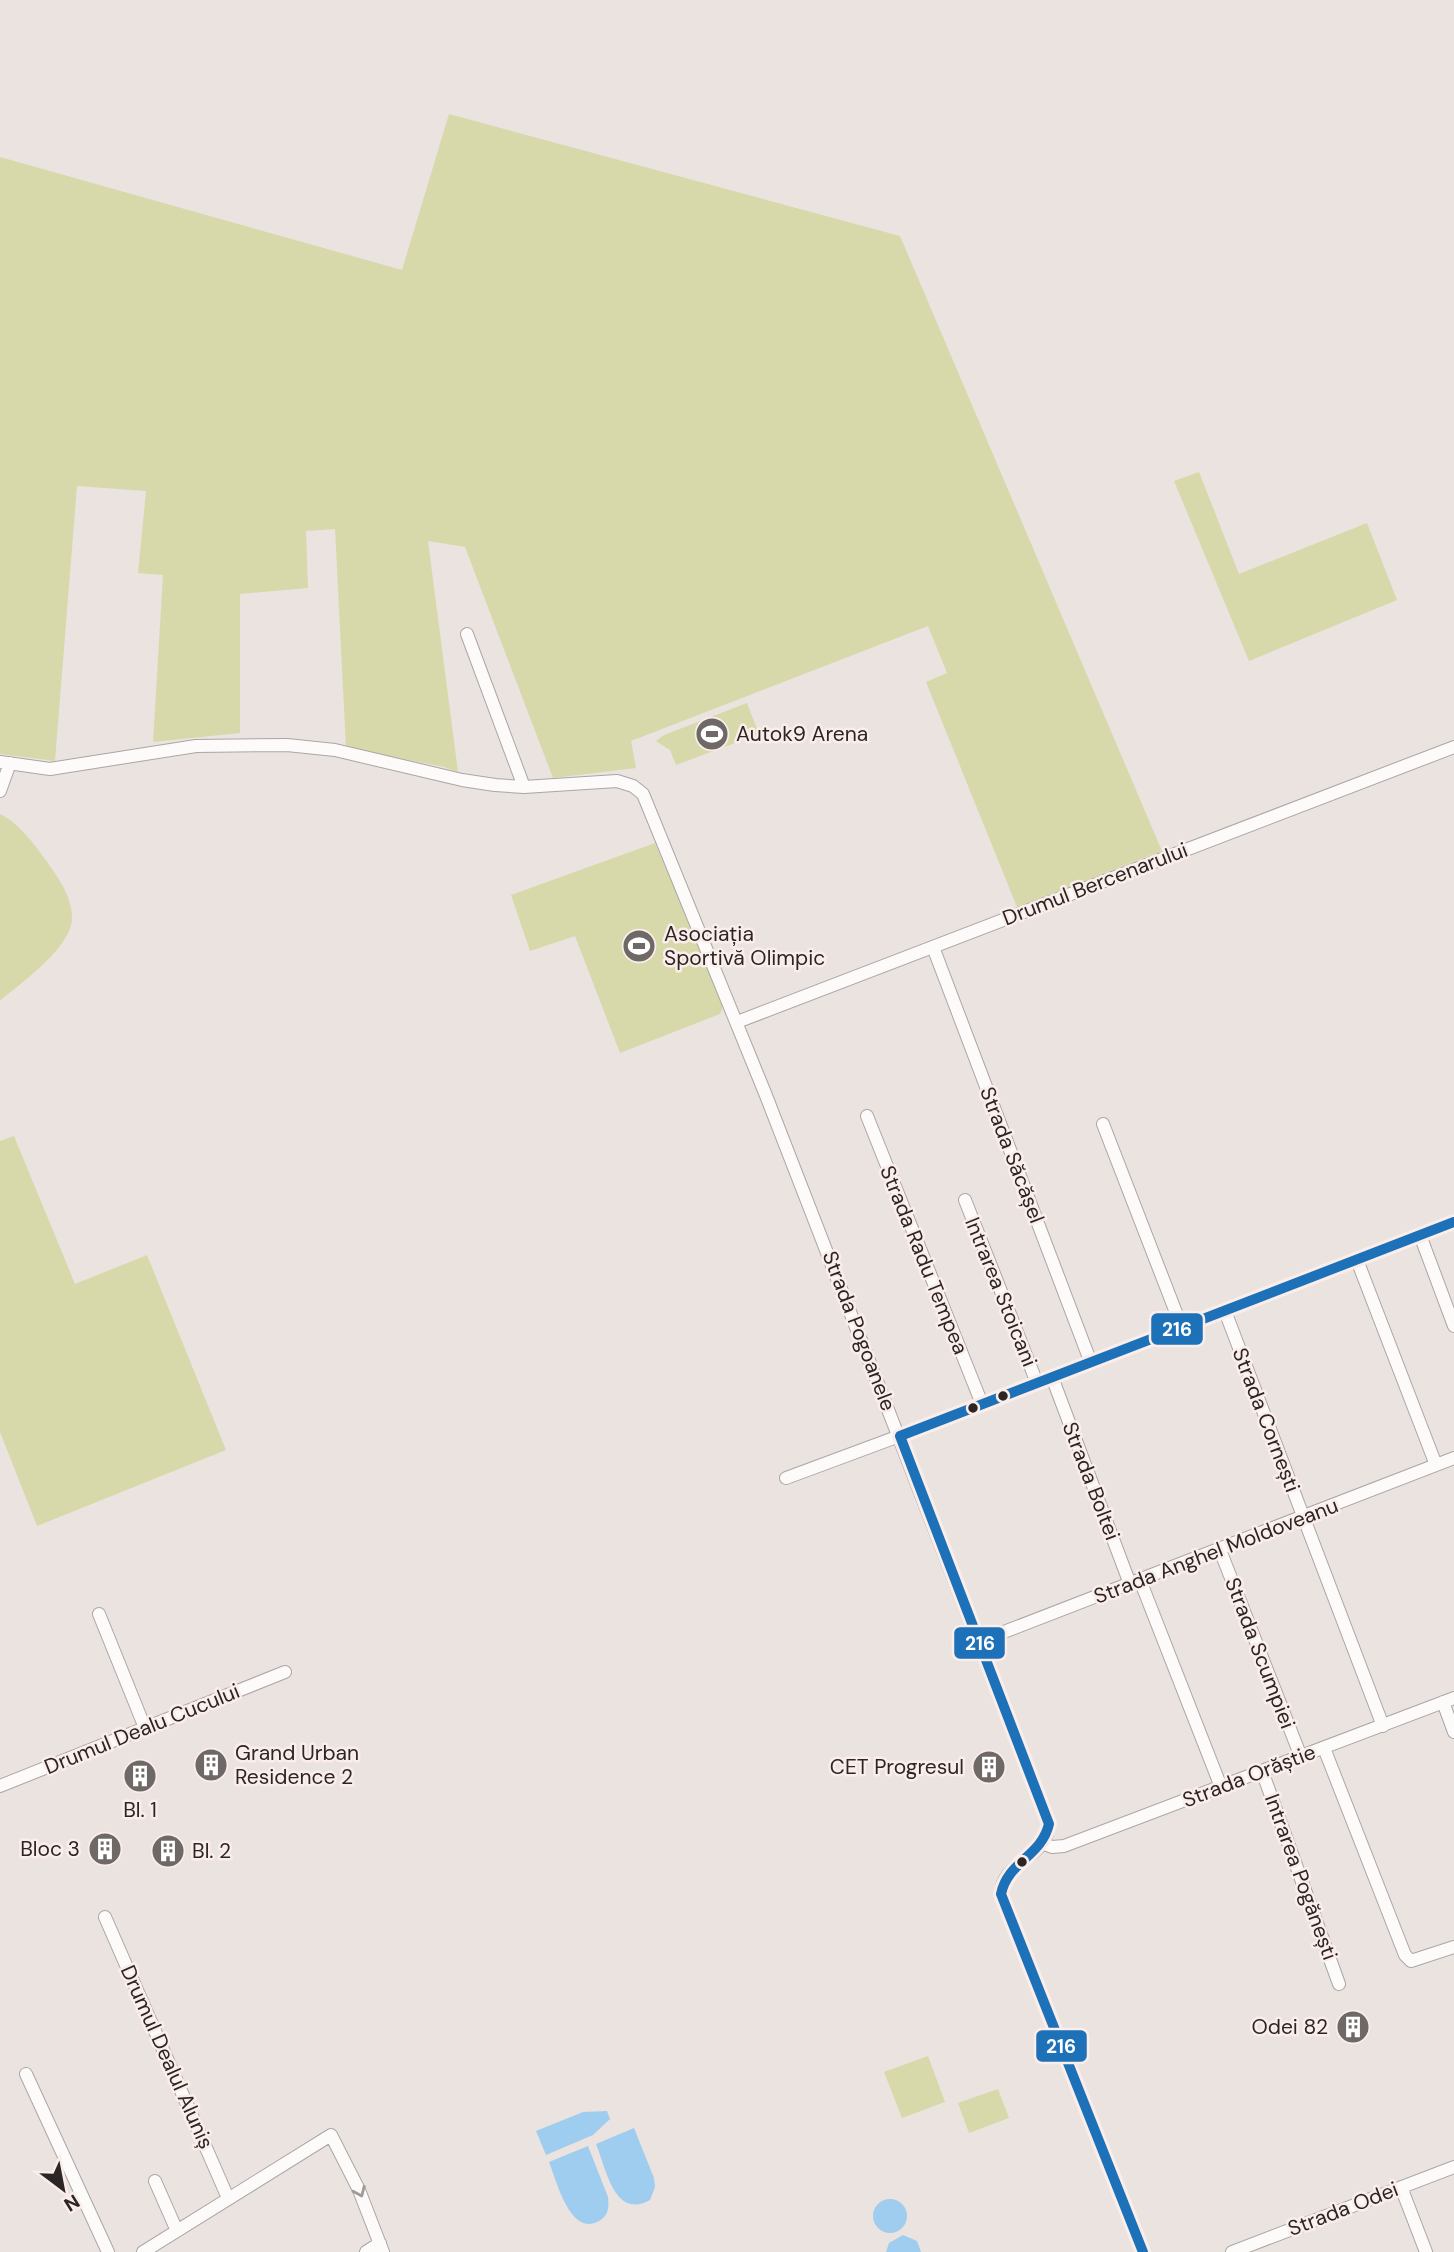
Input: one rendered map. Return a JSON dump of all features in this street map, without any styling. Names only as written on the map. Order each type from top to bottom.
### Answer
[{"type":"street","points":[[0,791],[5,762],[50,769],[196,746],[287,745],[345,752],[471,782],[524,787],[467,634]]},
{"type":"street","name":"Drumul Bercenarului","points":[[737,1022],[1454,747]]},
{"type":"street","name":"Strada Pogoanele","points":[[524,787],[617,781],[640,790],[649,804],[900,1436],[1049,1824],[1044,1844]]},
{"type":"street","name":"Strada Săcășel","points":[[933,947],[1091,1363]]},
{"type":"street","name":"Strada Radu Tempea","points":[[867,1116],[982,1404]]},
{"type":"street","points":[[1103,1124],[1182,1328]]},
{"type":"street","name":"Intrarea Stoicani","points":[[965,1200],[1037,1383]]},
{"type":"street","points":[[786,1478],[1454,1222]]},
{"type":"street","points":[[1420,1236],[1454,1326]]},
{"type":"street","points":[[1357,1260],[1436,1465]]},
{"type":"street","name":"Strada Cornești","points":[[1225,1311],[1383,1726]]},
{"type":"street","name":"Strada Boltei","points":[[1052,1377],[1221,1787]]},
{"type":"street","name":"Strada Anghel Moldoveanu","points":[[978,1642],[1454,1458]]},
{"type":"street","name":"Strada Scumpiei","points":[[1220,1550],[1301,1757]]},
{"type":"street","points":[[99,1614],[145,1728]]},
{"type":"street","name":"Drumul Dealu Cucului","points":[[0,1786],[285,1672]]},
{"type":"street","points":[[1448,1700],[1454,1732]]},
{"type":"street","name":"Strada Orăștie","points":[[1044,1844],[1052,1847],[1065,1846],[1448,1700]]},
{"type":"street","points":[[1325,1748],[1405,1955],[1411,1961],[1453,1952]]},
{"type":"street","name":"Intrarea Pogănești","points":[[1262,1771],[1339,1984]]},
{"type":"street","points":[[1044,1844],[1005,1877],[1001,1894],[1143,2252]]},
{"type":"street","name":"Drumul Dealul Aluniș","points":[[105,1917],[228,2198]]},
{"type":"street","points":[[26,2074],[108,2252]]},
{"type":"street","points":[[143,2252],[331,2135],[360,2193],[381,2248],[366,2252]]},
{"type":"street","name":"Strada Odei","points":[[1231,2252],[1454,2167]]},
{"type":"street","points":[[155,2181],[177,2231]]},
{"type":"street","points":[[1401,2187],[1426,2252]]},
{"type":"green space","points":[[449,114],[900,236],[1162,851],[1017,907],[926,682],[947,673],[928,626],[631,741],[636,768],[553,778],[465,547],[428,541],[458,772],[346,748],[335,529],[306,531],[308,588],[240,594],[240,733],[153,742],[163,575],[138,573],[146,491],[77,486],[55,761],[0,754],[0,157],[402,270]]},
{"type":"green space","points":[[1199,472],[1239,574],[1367,523],[1397,600],[1249,661],[1174,481]]},
{"type":"green space","name":"Autok9 Arena","points":[[747,703],[759,734],[676,765],[670,750],[656,741],[664,735]]},
{"type":"green space","points":[[0,814],[25,834],[50,866],[67,894],[72,917],[70,928],[55,952],[0,1001]]},
{"type":"green space","name":"Asociația Sportivă Olimpic","points":[[655,843],[724,1004],[720,1014],[620,1053],[575,936],[530,951],[511,895]]},
{"type":"green space","points":[[14,1136],[75,1284],[147,1255],[226,1450],[37,1526],[0,1432],[0,1141]]},
{"type":"green space","points":[[928,2056],[945,2102],[902,2118],[884,2072]]},
{"type":"green space","points":[[998,2089],[1009,2118],[969,2133],[958,2103]]},
{"type":"water","points":[[607,2111],[610,2119],[593,2135],[546,2155],[536,2131],[583,2112]]},
{"type":"water","points":[[634,2128],[655,2187],[650,2200],[638,2204],[628,2203],[613,2188],[596,2144]]},
{"type":"water","points":[[588,2146],[608,2197],[605,2216],[589,2224],[580,2221],[566,2205],[549,2162]]},
{"type":"water","points":[[890,2199],[902,2204],[907,2216],[902,2228],[890,2233],[878,2228],[873,2216],[878,2204]]},
{"type":"water","points":[[903,2235],[917,2241],[921,2252],[886,2252],[889,2243]]},
{"type":"transit line","name":"216","points":[[900,1436],[1454,1222]]},
{"type":"transit line","name":"216","points":[[900,1436],[1049,1824],[1039,1844],[1010,1874],[1001,1894],[1143,2252]]},
{"type":"place","name":"Autok9 Arena","points":[[712,734]]},
{"type":"place","name":"Asociația Sportivă Olimpic","points":[[639,946]]},
{"type":"place","name":"Grand Urban Residence 2","points":[[211,1765]]},
{"type":"place","name":"CET Progresul","points":[[989,1767]]},
{"type":"place","name":"Bl. 1","points":[[140,1776]]},
{"type":"place","name":"Bloc 3","points":[[105,1849]]},
{"type":"place","name":"Bl. 2","points":[[168,1851]]},
{"type":"place","name":"Odei 82","points":[[1353,2027]]}]
